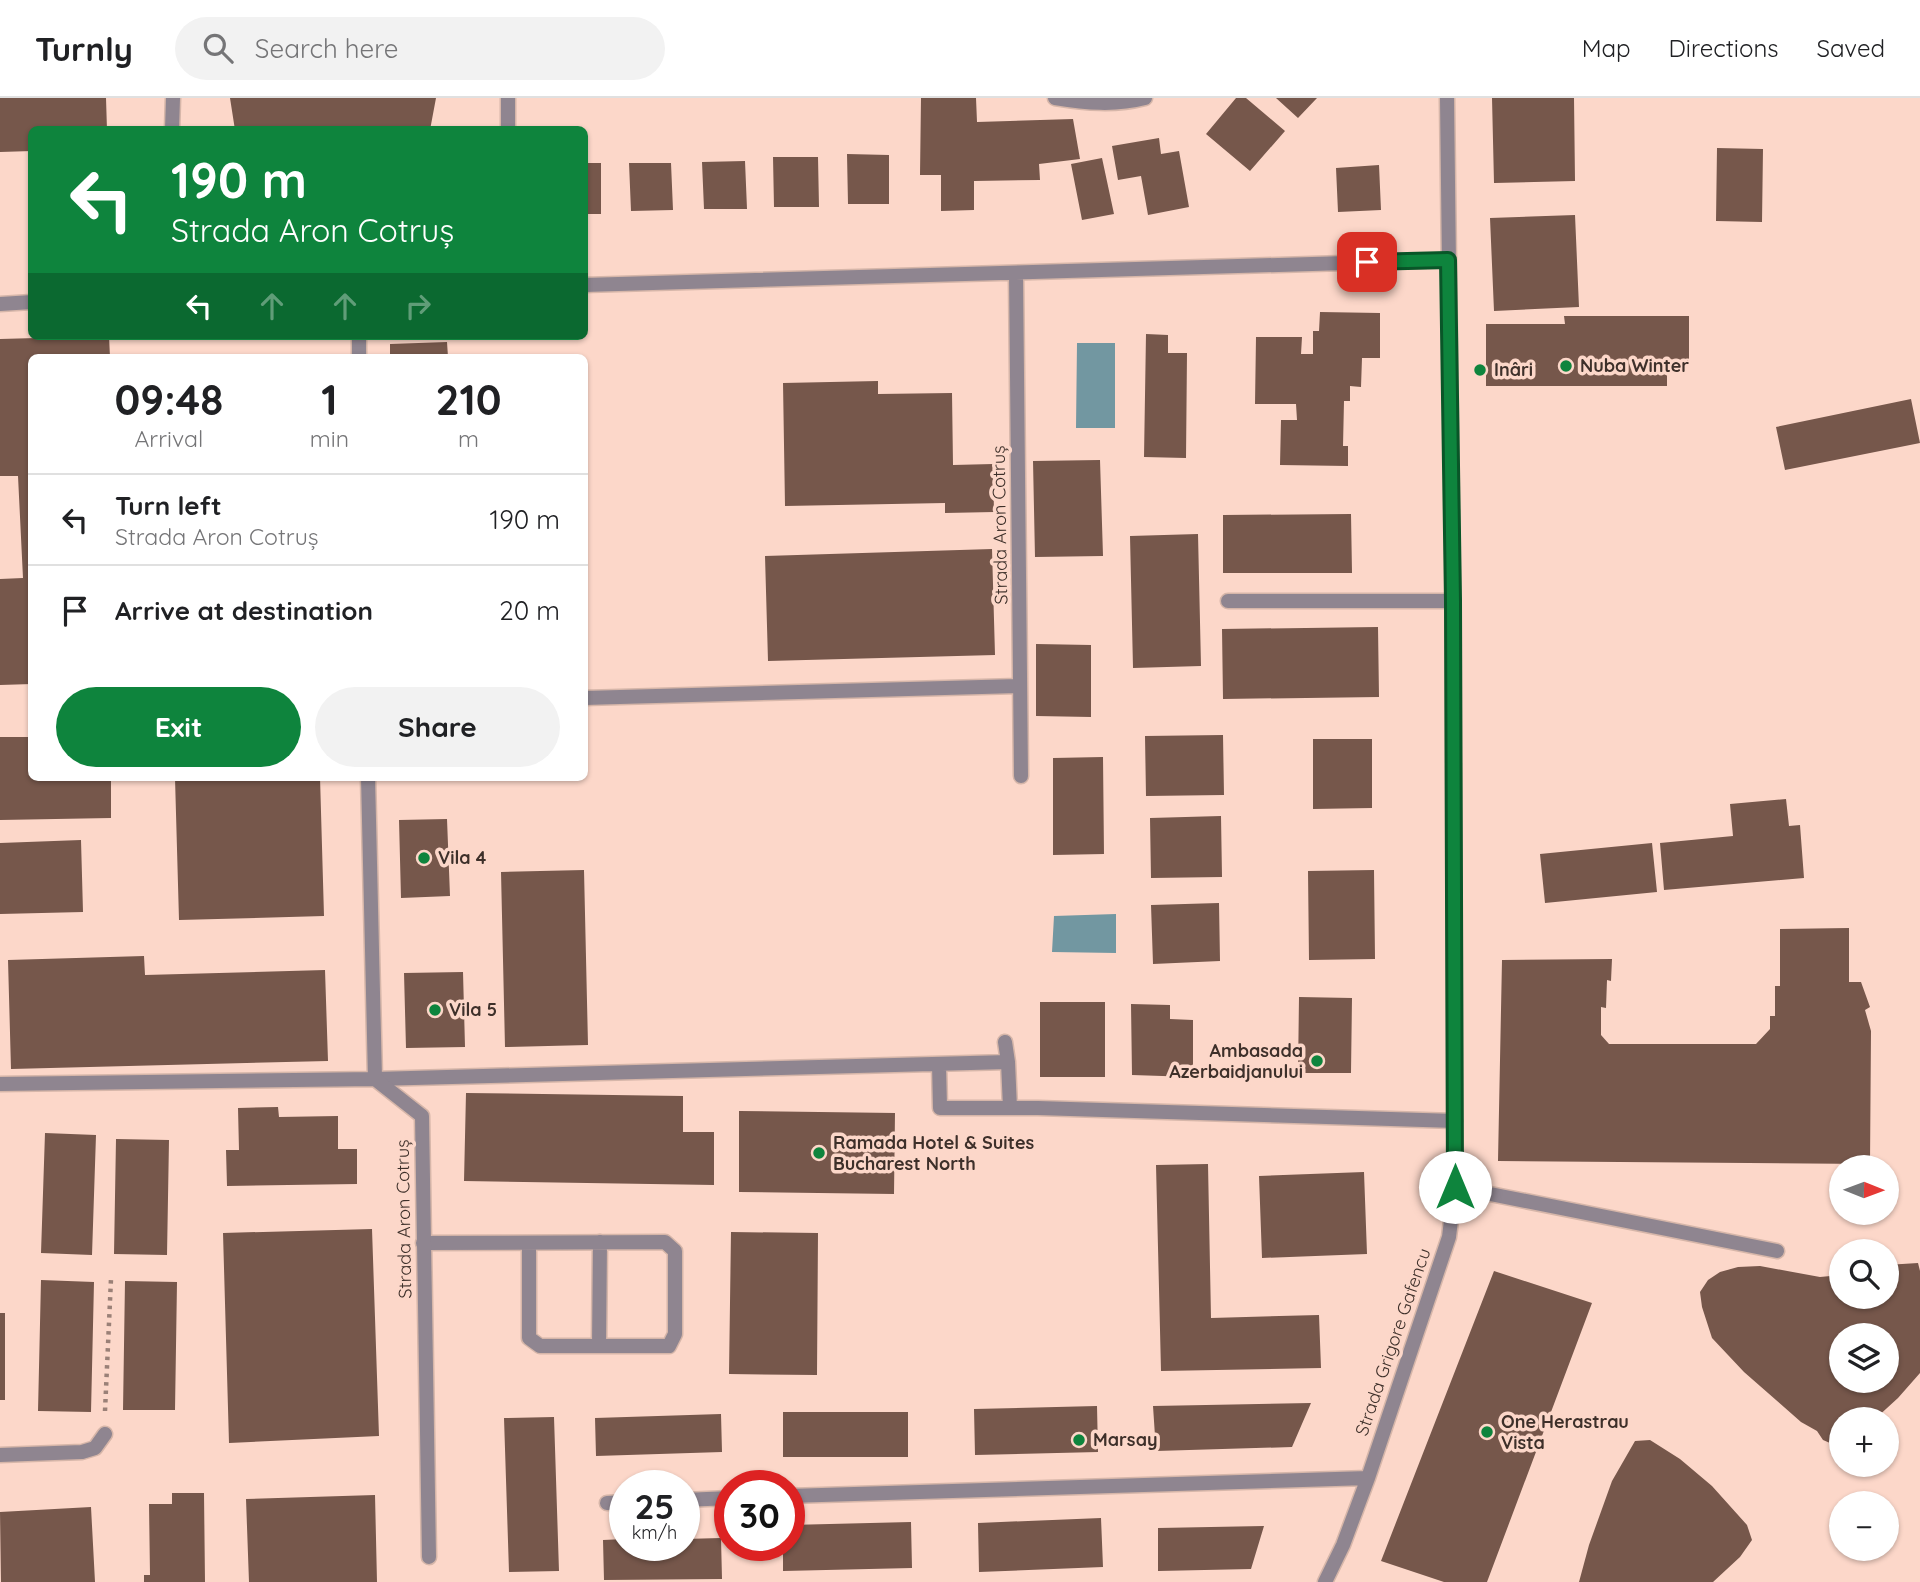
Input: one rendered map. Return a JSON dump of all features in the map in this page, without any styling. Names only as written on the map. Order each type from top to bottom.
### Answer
[{"type":"street","points":[[172,126],[173,98]]},
{"type":"street","points":[[508,98],[508,126]]},
{"type":"street","points":[[1055,98],[1123,104],[1145,98]]},
{"type":"street","name":"Strada Grigore Gafencu","points":[[1325,1582],[1343,1545],[1368,1478],[1449,1237],[1455,1187],[1453,601],[1447,98]]},
{"type":"street","points":[[588,285],[1448,260]]},
{"type":"street","name":"Strada Aron Cotruș","points":[[1016,274],[1021,776]]},
{"type":"street","points":[[0,304],[28,303]]},
{"type":"street","points":[[1228,601],[1453,601]]},
{"type":"street","points":[[588,698],[1020,686]]},
{"type":"street","points":[[368,781],[375,1079]]},
{"type":"street","points":[[1005,1042],[1010,1108]]},
{"type":"street","points":[[0,1084],[375,1079],[1008,1062]]},
{"type":"street","points":[[939,1064],[940,1108],[1455,1121]]},
{"type":"street","name":"Strada Aron Cotruș","points":[[375,1079],[422,1116],[429,1557]]},
{"type":"street","points":[[1455,1187],[1777,1251]]},
{"type":"street","points":[[599,1346],[600,1242]]},
{"type":"street","points":[[423,1243],[665,1242],[675,1251],[675,1334],[669,1346],[540,1346],[529,1338],[529,1243]]},
{"type":"street","points":[[0,1455],[82,1452],[95,1448],[104,1434]]},
{"type":"street","points":[[805,1496],[1368,1478]]},
{"type":"path","points":[[104,1434],[111,1279]]},
{"type":"water","points":[[1077,343],[1115,343],[1115,428],[1076,428]]},
{"type":"water","points":[[1116,914],[1116,953],[1052,952],[1054,916]]},
{"type":"building","points":[[0,98],[106,98],[107,126],[28,126],[28,151],[0,152]]},
{"type":"building","points":[[230,98],[436,98],[431,126],[234,126]]},
{"type":"building","points":[[921,98],[976,98],[977,122],[1073,119],[1080,159],[1039,164],[1040,180],[974,181],[974,210],[941,211],[941,175],[920,175]]},
{"type":"building","points":[[1236,98],[1246,98],[1285,131],[1250,171],[1206,134]]},
{"type":"building","points":[[1276,98],[1317,98],[1298,118]]},
{"type":"building","points":[[1492,98],[1574,98],[1575,181],[1494,183]]},
{"type":"building","points":[[1159,138],[1161,154],[1179,151],[1189,207],[1148,215],[1141,176],[1118,180],[1112,146]]},
{"type":"building","points":[[1717,148],[1763,149],[1762,222],[1716,221]]},
{"type":"building","points":[[847,154],[889,155],[889,204],[848,204]]},
{"type":"building","points":[[773,157],[818,157],[819,207],[774,207]]},
{"type":"building","points":[[1102,158],[1114,214],[1082,220],[1071,164]]},
{"type":"building","points":[[745,161],[747,209],[704,209],[702,162]]},
{"type":"building","points":[[588,163],[601,163],[601,214],[588,214]]},
{"type":"building","points":[[629,163],[671,163],[673,210],[631,211]]},
{"type":"building","points":[[1379,165],[1381,210],[1338,212],[1336,168]]},
{"type":"building","points":[[1575,215],[1579,307],[1494,311],[1490,218]]},
{"type":"building","points":[[1320,312],[1380,313],[1380,358],[1362,358],[1361,387],[1350,386],[1350,401],[1344,401],[1343,446],[1348,446],[1348,466],[1280,465],[1281,420],[1297,420],[1296,404],[1255,404],[1256,337],[1302,337],[1301,354],[1313,354],[1313,331],[1319,331]]},
{"type":"building","points":[[1564,316],[1689,316],[1689,367],[1667,367],[1667,386],[1486,386],[1486,324],[1565,324]]},
{"type":"building","points":[[1146,334],[1168,335],[1168,353],[1187,353],[1186,458],[1144,457]]},
{"type":"building","points":[[0,339],[109,340],[110,354],[28,354],[28,684],[0,685],[0,579],[23,578],[18,476],[0,476]]},
{"type":"building","points":[[447,342],[448,354],[390,354],[390,344]]},
{"type":"building","points":[[878,381],[878,394],[952,393],[953,465],[993,464],[994,512],[945,513],[945,503],[785,506],[783,383]]},
{"type":"building","points":[[1911,399],[1920,443],[1785,470],[1776,427]]},
{"type":"building","points":[[1100,460],[1103,556],[1035,557],[1033,461]]},
{"type":"building","points":[[1351,514],[1352,573],[1223,573],[1223,515]]},
{"type":"building","points":[[1198,534],[1201,666],[1133,668],[1130,536]]},
{"type":"building","points":[[992,549],[995,655],[768,661],[765,556]]},
{"type":"building","points":[[1378,627],[1379,697],[1223,699],[1222,629]]},
{"type":"building","points":[[1036,644],[1091,645],[1091,717],[1036,716]]},
{"type":"building","points":[[1223,735],[1224,795],[1146,796],[1145,736]]},
{"type":"building","points":[[0,737],[28,737],[28,781],[111,781],[111,818],[0,820]]},
{"type":"building","points":[[1313,739],[1372,739],[1372,808],[1313,809]]},
{"type":"building","points":[[1103,757],[1104,854],[1053,855],[1053,758]]},
{"type":"building","points":[[175,781],[320,781],[324,916],[179,920]]},
{"type":"building","points":[[1786,799],[1789,826],[1800,825],[1804,878],[1664,890],[1660,843],[1733,836],[1730,804]]},
{"type":"building","points":[[1221,816],[1222,877],[1151,878],[1150,818]]},
{"type":"building","name":"Vila 4","points":[[447,819],[450,896],[401,898],[399,820]]},
{"type":"building","points":[[81,840],[83,912],[0,914],[0,843]]},
{"type":"building","points":[[1652,843],[1657,892],[1545,903],[1540,854]]},
{"type":"building","points":[[584,870],[588,1045],[505,1047],[501,872]]},
{"type":"building","points":[[1374,870],[1375,959],[1309,960],[1308,871]]},
{"type":"building","points":[[1219,903],[1220,961],[1153,964],[1151,905]]},
{"type":"building","points":[[1849,928],[1849,982],[1861,982],[1870,1007],[1865,1010],[1871,1031],[1870,1155],[1829,1155],[1829,1164],[1498,1161],[1502,960],[1612,959],[1611,981],[1607,980],[1606,1008],[1601,1007],[1601,1035],[1609,1044],[1756,1044],[1770,1029],[1770,1016],[1775,1016],[1775,986],[1780,986],[1780,929]]},
{"type":"building","points":[[144,956],[145,975],[325,970],[328,1061],[11,1069],[8,960]]},
{"type":"building","name":"Vila 5","points":[[463,972],[465,1047],[406,1048],[404,973]]},
{"type":"building","points":[[1299,997],[1352,998],[1351,1073],[1298,1073]]},
{"type":"building","points":[[1040,1002],[1105,1002],[1105,1077],[1040,1077]]},
{"type":"building","points":[[1131,1004],[1170,1005],[1170,1019],[1193,1020],[1193,1077],[1132,1075]]},
{"type":"building","points":[[466,1093],[683,1096],[683,1132],[714,1132],[714,1185],[464,1181]]},
{"type":"building","points":[[278,1107],[279,1117],[338,1116],[338,1149],[357,1149],[357,1184],[227,1186],[226,1150],[239,1150],[238,1108]]},
{"type":"building","points":[[739,1111],[895,1113],[894,1194],[739,1192]]},
{"type":"building","points":[[45,1133],[96,1135],[92,1255],[41,1253]]},
{"type":"building","points":[[116,1139],[169,1140],[167,1255],[114,1254]]},
{"type":"building","points":[[1208,1164],[1211,1318],[1319,1315],[1321,1368],[1161,1371],[1156,1165]]},
{"type":"building","points":[[1364,1172],[1367,1254],[1262,1258],[1259,1176]]},
{"type":"building","points":[[372,1229],[379,1436],[229,1443],[223,1233]]},
{"type":"building","points":[[731,1232],[818,1233],[817,1375],[729,1374]]},
{"type":"building","points":[[1918,1263],[1920,1271],[1920,1373],[1888,1407],[1829,1407],[1829,1443],[1744,1372],[1712,1338],[1700,1292],[1708,1280],[1720,1272],[1738,1267],[1760,1266],[1820,1277],[1829,1276],[1829,1309],[1899,1309],[1899,1264]]},
{"type":"building","name":"One Herastrau Vista","points":[[1494,1271],[1592,1303],[1487,1582],[1444,1582],[1381,1561]]},
{"type":"building","points":[[41,1280],[94,1282],[91,1412],[38,1411]]},
{"type":"building","points":[[125,1281],[177,1282],[175,1410],[123,1410]]},
{"type":"building","points":[[0,1313],[5,1313],[5,1400],[0,1400]]},
{"type":"building","points":[[1311,1403],[1292,1447],[1156,1451],[1153,1406]]},
{"type":"building","points":[[1097,1406],[1098,1452],[975,1455],[974,1409]]},
{"type":"building","points":[[783,1412],[908,1412],[908,1457],[783,1457]]},
{"type":"building","points":[[721,1414],[722,1452],[596,1456],[595,1418]]},
{"type":"building","points":[[554,1417],[559,1571],[509,1572],[504,1418]]},
{"type":"building","points":[[1650,1440],[1680,1459],[1712,1486],[1747,1525],[1752,1540],[1740,1557],[1713,1582],[1579,1582],[1612,1481],[1635,1441]]},
{"type":"building","points":[[172,1493],[204,1493],[205,1582],[144,1582],[144,1575],[150,1575],[149,1504],[172,1504]]},
{"type":"building","points":[[375,1495],[377,1582],[249,1582],[246,1499]]},
{"type":"building","points":[[91,1507],[95,1582],[1,1582],[0,1512]]},
{"type":"building","points":[[1101,1518],[1103,1567],[979,1572],[978,1523]]},
{"type":"building","points":[[911,1522],[912,1568],[783,1571],[783,1561],[805,1561],[805,1525]]},
{"type":"building","points":[[1264,1526],[1251,1569],[1158,1571],[1158,1528]]},
{"type":"building","points":[[714,1538],[714,1561],[722,1561],[722,1579],[604,1580],[603,1540],[609,1540],[609,1561],[700,1561],[700,1539]]},
{"type":"place","name":"Nuba Winter","points":[[1566,366]]},
{"type":"place","name":"Inâri","points":[[1480,370]]},
{"type":"place","name":"Vila 4","points":[[424,858]]},
{"type":"place","name":"Vila 5","points":[[435,1010]]},
{"type":"place","name":"Ambasada Azerbaidjanului","points":[[1317,1061]]},
{"type":"place","name":"Ramada Hotel & Suites Bucharest North","points":[[819,1153]]},
{"type":"place","name":"One Herastrau Vista","points":[[1487,1432]]},
{"type":"place","name":"Marsay","points":[[1079,1440]]},
{"type":"route","points":[[1367,262],[1448,260],[1453,601],[1455,1187]]}]
